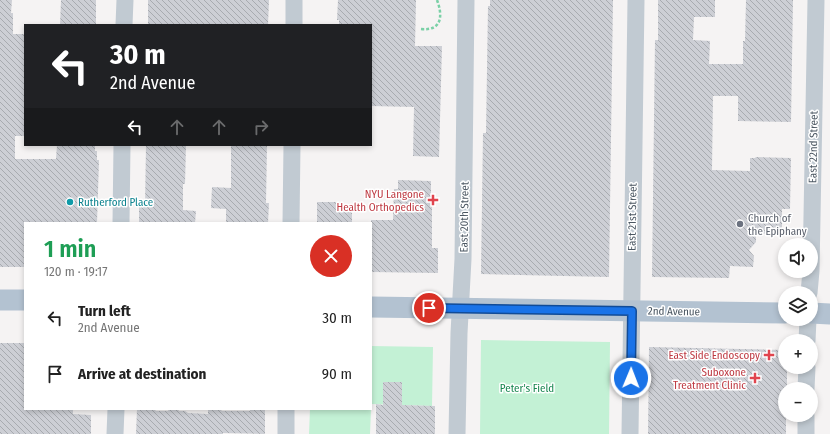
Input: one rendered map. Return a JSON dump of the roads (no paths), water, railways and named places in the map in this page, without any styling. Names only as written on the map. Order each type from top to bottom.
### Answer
[{"type":"main road","points":[[0,300],[24,300]]},
{"type":"main road","name":"2nd Avenue","points":[[372,306],[778,313]]},
{"type":"main road","points":[[818,313],[830,314]]},
{"type":"street","points":[[124,24],[125,0]]},
{"type":"street","points":[[294,0],[294,24]]},
{"type":"street","name":"East 20th Street","points":[[457,434],[459,333],[463,259],[466,0]]},
{"type":"street","name":"East 21st Street","points":[[630,434],[636,0]]},
{"type":"street","name":"East 22nd Street","points":[[809,286],[816,0]]},
{"type":"street","points":[[121,222],[122,146]]},
{"type":"street","points":[[291,222],[292,146]]},
{"type":"street","points":[[115,434],[116,410]]},
{"type":"street","points":[[286,410],[286,434]]},
{"type":"street","points":[[806,422],[806,434]]},
{"type":"place","name":"NYU Langone Health Orthopedics","points":[[433,200]]},
{"type":"place","name":"Rutherford Place","points":[[70,202]]},
{"type":"place","name":"Church of the Epiphany","points":[[740,224]]},
{"type":"place","name":"East Side Endoscopy","points":[[769,355]]},
{"type":"place","name":"Suboxone Treatment Clinic","points":[[755,378]]},
{"type":"park label","name":"Peter's Field","points":[[527,388]]}]
